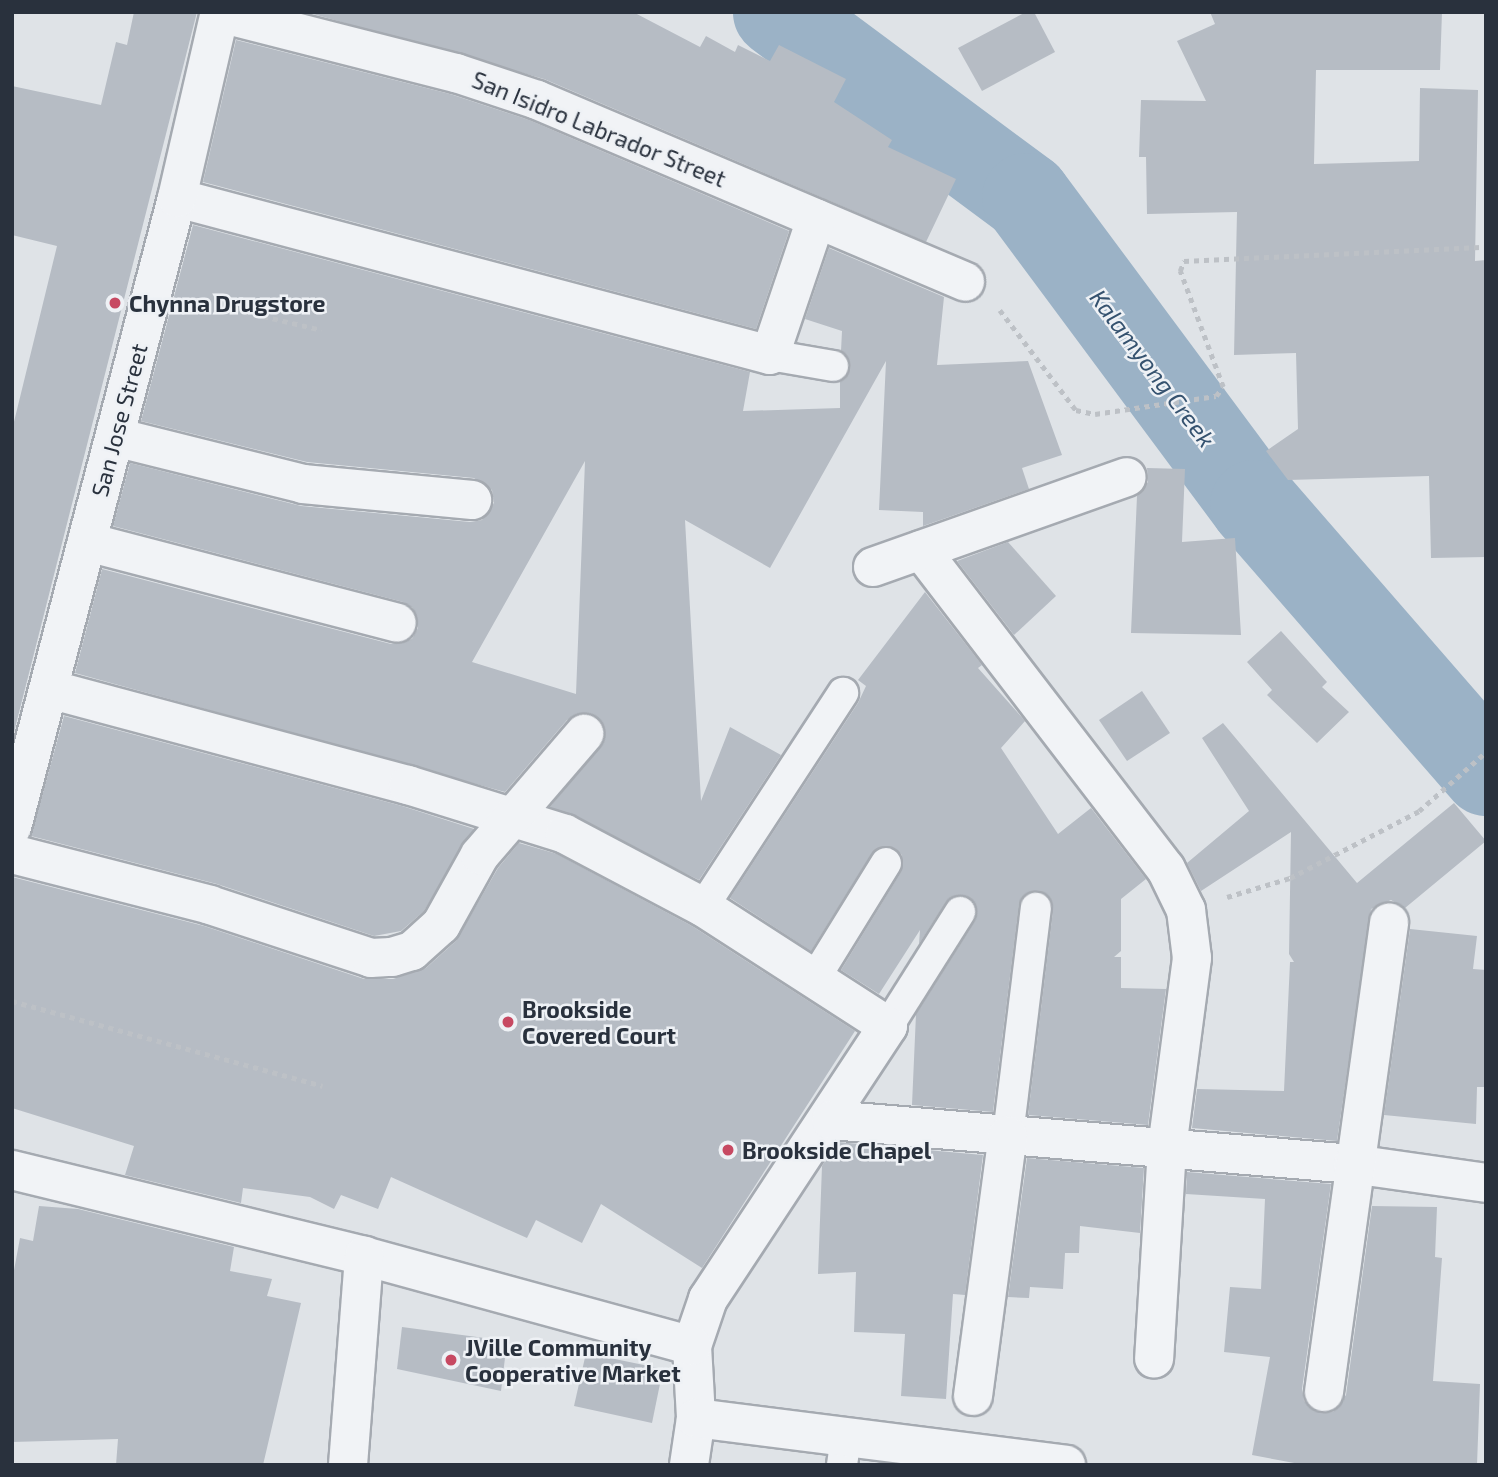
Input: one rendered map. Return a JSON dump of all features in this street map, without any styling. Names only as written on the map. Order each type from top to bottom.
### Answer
[{"type":"street","name":"San Jose Street","points":[[12,827],[177,198],[220,13]]},
{"type":"street","name":"San Isidro Labrador Street","points":[[220,13],[444,70],[537,100],[965,282]]},
{"type":"street","points":[[177,198],[770,355],[817,219]]},
{"type":"street","points":[[115,437],[303,484],[472,500]]},
{"type":"street","points":[[873,567],[1127,477]]},
{"type":"street","points":[[87,542],[397,623]]},
{"type":"street","points":[[921,550],[1166,869],[1186,909],[1192,958],[1167,1148],[1154,1359]]},
{"type":"street","points":[[49,689],[512,815],[613,856],[703,907],[888,1026],[831,1120],[708,1299],[692,1346],[696,1418],[689,1465]]},
{"type":"street","points":[[12,854],[210,905],[371,958],[392,957],[412,951],[441,925],[480,855],[584,734]]},
{"type":"street","points":[[1324,1392],[1353,1164],[1389,922]]},
{"type":"street","points":[[831,1120],[1353,1164],[1486,1184]]},
{"type":"street","points":[[973,1396],[1008,1135]]},
{"type":"street","points":[[12,1170],[364,1256],[692,1346]]},
{"type":"street","points":[[348,1465],[364,1256]]},
{"type":"street","points":[[696,1418],[844,1451],[1066,1465]]},
{"type":"lane","points":[[770,355],[833,366]]},
{"type":"lane","points":[[703,907],[843,693]]},
{"type":"lane","points":[[815,978],[886,863]]},
{"type":"lane","points":[[1008,1135],[1035,908]]},
{"type":"lane","points":[[888,1026],[960,912]]},
{"type":"path","points":[[965,282],[1010,318],[1076,410],[1095,414],[1216,397],[1223,387],[1180,271],[1184,261],[1486,247]]},
{"type":"path","points":[[153,290],[322,330]]},
{"type":"path","points":[[1186,909],[1290,878],[1419,811],[1486,752]]},
{"type":"path","points":[[12,1001],[323,1086]]},
{"type":"building","points":[[134,12],[197,12],[12,740],[12,430],[57,246],[12,235],[12,86],[101,105],[116,42],[127,45]]},
{"type":"building","points":[[306,12],[633,12],[700,47],[706,36],[735,52],[738,45],[770,61],[779,45],[846,79],[834,102],[892,140],[888,147],[956,179],[926,242],[544,79]]},
{"type":"building","points":[[1026,12],[1034,12],[1055,52],[982,91],[958,48]]},
{"type":"building","points":[[1210,12],[1442,12],[1440,70],[1316,70],[1314,164],[1419,161],[1420,88],[1478,90],[1475,261],[1486,260],[1486,557],[1431,558],[1429,476],[1288,480],[1266,451],[1298,429],[1296,353],[1234,355],[1237,212],[1147,214],[1146,157],[1139,157],[1141,100],[1206,101],[1177,41],[1215,24]]},
{"type":"building","points":[[236,40],[450,94],[529,120],[789,231],[756,329],[203,182]]},
{"type":"building","points":[[193,225],[750,372],[743,411],[840,408],[840,382],[850,368],[841,351],[842,331],[805,319],[829,248],[944,297],[937,365],[1028,361],[1062,455],[1022,468],[1029,489],[923,526],[923,512],[879,510],[886,361],[770,568],[685,520],[701,801],[730,727],[781,755],[699,880],[550,807],[605,739],[604,726],[589,713],[567,720],[505,792],[75,673],[102,569],[391,644],[412,639],[418,628],[413,608],[403,602],[113,526],[130,463],[301,506],[470,522],[482,520],[494,503],[492,490],[474,478],[307,462],[141,421]],"holes":[[[585,461],[576,694],[472,662]]]},
{"type":"building","points":[[1147,468],[1185,469],[1182,542],[1235,538],[1241,635],[1131,633],[1137,496],[1148,482]]},
{"type":"building","points":[[1008,542],[1056,596],[1014,635],[957,561]]},
{"type":"building","points":[[925,592],[982,665],[978,668],[1025,721],[1001,748],[1058,834],[1091,808],[1146,879],[1121,899],[1121,951],[1114,957],[1121,957],[1121,988],[1166,989],[1148,1125],[1028,1115],[1053,910],[1046,894],[1029,892],[1019,905],[993,1112],[912,1105],[916,1014],[975,921],[977,912],[970,898],[960,895],[946,902],[919,944],[920,930],[879,994],[841,970],[901,872],[902,855],[896,849],[886,846],[872,853],[811,951],[730,898],[858,703],[866,686],[858,680]]},
{"type":"building","points":[[1281,631],[1327,682],[1322,687],[1349,712],[1317,743],[1267,695],[1272,690],[1247,662]]},
{"type":"building","points":[[1142,691],[1170,733],[1127,761],[1099,720]]},
{"type":"building","points":[[64,716],[402,806],[474,829],[424,911],[401,931],[374,936],[217,884],[31,836]]},
{"type":"building","points":[[1223,723],[1357,883],[1454,803],[1486,841],[1405,908],[1391,900],[1371,909],[1337,1141],[1192,1128],[1197,1089],[1284,1091],[1290,962],[1294,962],[1289,954],[1291,832],[1201,891],[1187,863],[1249,811],[1202,738]]},
{"type":"building","points":[[519,843],[557,854],[692,926],[855,1031],[702,1268],[601,1204],[582,1243],[536,1220],[527,1238],[391,1177],[378,1209],[341,1195],[334,1209],[310,1197],[243,1188],[241,1203],[125,1175],[134,1146],[12,1108],[12,877],[204,926],[364,979],[393,979],[426,968],[456,941],[498,868]]},
{"type":"building","points":[[1410,929],[1477,936],[1473,969],[1486,970],[1486,1087],[1477,1087],[1476,1124],[1384,1115]]},
{"type":"building","points":[[837,1142],[983,1155],[965,1295],[953,1294],[946,1399],[901,1396],[905,1334],[854,1332],[856,1272],[818,1274],[822,1166]]},
{"type":"building","points":[[1027,1158],[1144,1168],[1140,1233],[1080,1226],[1079,1253],[1065,1253],[1063,1289],[1030,1287],[1029,1298],[1008,1297]]},
{"type":"building","points":[[1187,1172],[1331,1184],[1302,1389],[1304,1401],[1320,1413],[1333,1412],[1346,1395],[1372,1206],[1437,1207],[1435,1257],[1442,1258],[1433,1381],[1480,1384],[1477,1465],[1305,1465],[1252,1455],[1270,1357],[1224,1352],[1230,1287],[1261,1289],[1265,1199],[1186,1194]]},
{"type":"building","points":[[39,1206],[78,1209],[234,1247],[230,1271],[272,1279],[267,1296],[301,1303],[263,1465],[116,1465],[118,1439],[12,1442],[12,1281],[20,1238],[33,1241]]},
{"type":"building","name":"JVille Community Cooperative Market","points":[[402,1327],[507,1341],[501,1391],[397,1369]]},
{"type":"building","points":[[586,1353],[663,1369],[652,1423],[574,1406]]},
{"type":"waterway","name":"Kalamyong Creek","points":[[777,12],[1026,197],[1254,504],[1486,771]]},
{"type":"place","name":"Chynna Drugstore","points":[[115,303]]},
{"type":"place","name":"Brookside Covered Court","points":[[508,1022]]},
{"type":"place","name":"Brookside Chapel","points":[[728,1150]]},
{"type":"place","name":"JVille Community Cooperative Market","points":[[451,1360]]}]
